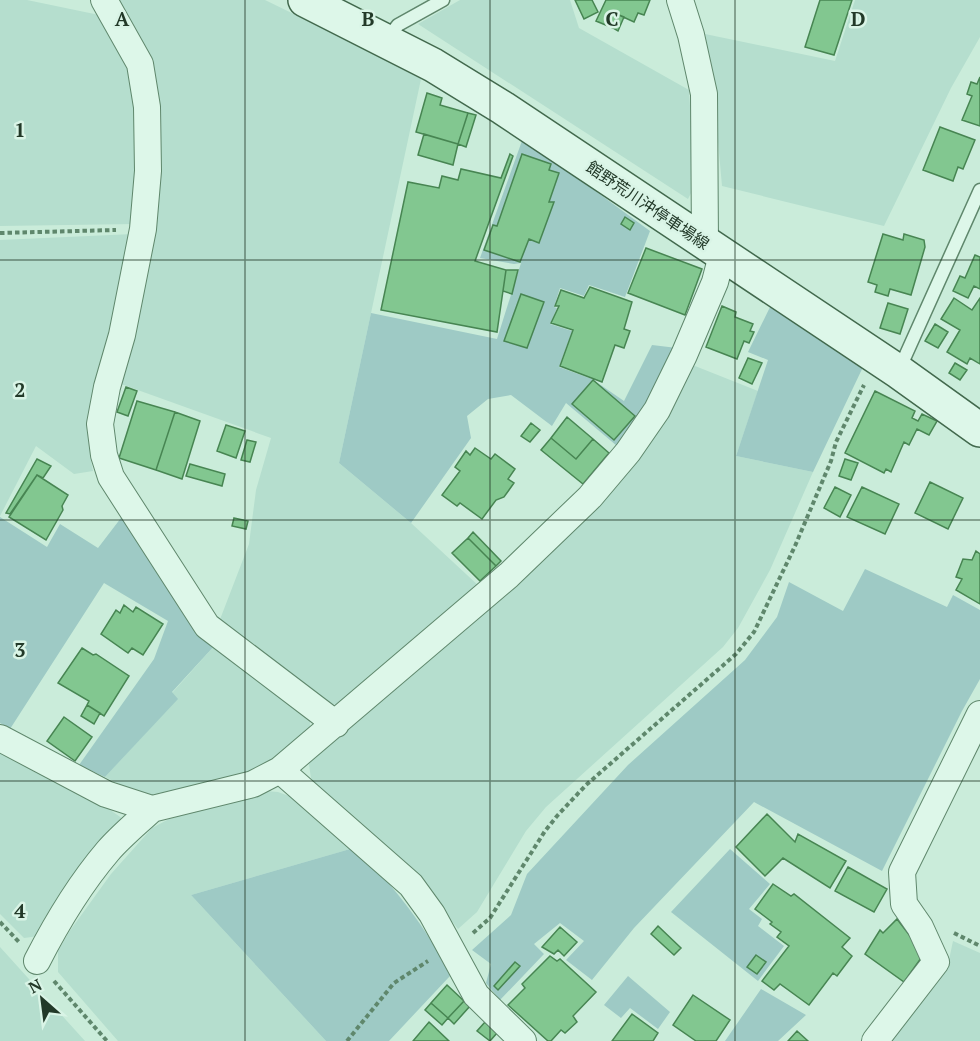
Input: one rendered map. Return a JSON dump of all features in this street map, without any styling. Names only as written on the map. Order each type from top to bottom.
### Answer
[{"type":"main road","name":"館野荒川沖停車場線","points":[[305,0],[433,65],[503,108],[888,364],[980,430]]},
{"type":"street","points":[[104,0],[140,64],[147,107],[148,171],[142,229],[122,335],[107,387],[100,424],[104,455],[111,477],[207,626],[336,724]]},
{"type":"street","points":[[37,962],[54,927],[109,850],[152,809],[253,784],[280,770],[509,575],[590,497],[628,452],[657,410],[684,355],[715,282],[704,94],[691,35],[680,0]]},
{"type":"street","points":[[875,1041],[936,962],[920,927],[904,904],[902,872],[980,714]]},
{"type":"street","points":[[0,738],[106,794],[152,809]]},
{"type":"street","points":[[280,770],[411,885],[432,914],[476,995],[523,1041]]},
{"type":"lane","points":[[386,40],[398,25],[442,0]]},
{"type":"lane","points":[[888,364],[980,190]]},
{"type":"path","points":[[0,233],[142,229]]},
{"type":"path","points":[[347,1041],[394,983],[451,947],[490,918],[545,831],[586,785],[735,654],[754,632],[795,546],[831,461],[836,442],[888,364]]},
{"type":"green space","points":[[0,0],[27,0],[104,16],[135,80],[135,224],[0,226]]},
{"type":"green space","points":[[119,0],[265,0],[374,53],[421,79],[339,463],[411,523],[480,587],[337,705],[324,702],[219,622],[249,544],[256,490],[271,438],[121,384],[150,61]]},
{"type":"green space","points":[[460,0],[570,0],[579,28],[689,90],[695,185],[688,199],[418,24]]},
{"type":"green space","points":[[855,0],[980,0],[980,37],[951,88],[884,226],[722,186],[712,75],[705,34],[835,61]]},
{"type":"green space","points":[[133,234],[99,370],[91,417],[90,456],[93,471],[74,474],[36,446],[0,516],[0,240]]},
{"type":"green space","points":[[690,364],[758,391],[736,456],[813,472],[770,570],[738,628],[723,647],[546,807],[526,831],[477,912],[458,929],[406,863],[318,790],[311,778],[310,758],[524,576]]},
{"type":"green space","points":[[216,644],[310,718],[310,727],[259,774],[164,797],[145,797],[105,777],[177,699],[172,693]]},
{"type":"green space","points":[[0,753],[106,807],[123,819],[39,936],[24,938],[0,914]]},
{"type":"green space","points":[[266,791],[278,792],[300,800],[357,847],[191,895],[326,1041],[118,1041],[58,972],[58,951],[69,932],[111,874],[152,828],[169,819]]},
{"type":"green space","points":[[953,941],[980,953],[980,1041],[888,1041],[949,960]]},
{"type":"green space","points":[[0,947],[85,1041],[0,1041]]},
{"type":"shaded area","points":[[523,138],[650,231],[625,297],[589,285],[584,296],[560,288],[554,307],[557,308],[550,324],[572,331],[559,367],[592,379],[624,401],[652,345],[677,348],[654,395],[617,446],[566,403],[552,426],[511,395],[488,399],[467,416],[471,438],[411,523],[339,463],[371,313],[497,339],[521,263],[514,264],[480,258]],"holes":[[[551,164],[549,170],[559,173],[549,202],[553,202],[540,242],[529,239],[520,262],[484,250],[492,225],[497,226]]]},
{"type":"shaded area","points":[[771,305],[863,367],[813,472],[736,456],[768,360],[748,352]]},
{"type":"shaded area","points":[[124,514],[216,644],[172,692],[178,699],[105,777],[79,765],[154,659],[168,621],[104,583],[10,729],[0,723],[0,517],[47,547],[60,524],[98,548]]},
{"type":"shaded area","points":[[865,569],[947,607],[953,595],[980,610],[980,679],[882,871],[754,802],[634,928],[592,980],[566,960],[584,941],[560,923],[534,944],[544,954],[500,1000],[486,983],[491,964],[472,950],[511,915],[527,874],[628,765],[745,660],[777,617],[789,582],[843,611]]},
{"type":"shaded area","points":[[357,847],[420,923],[450,976],[389,1041],[326,1041],[191,895]]},
{"type":"shaded area","points":[[730,849],[770,884],[749,909],[762,919],[758,926],[784,946],[758,981],[671,912]]},
{"type":"shaded area","points":[[628,976],[670,1012],[658,1029],[630,1008],[621,1018],[604,1005]]},
{"type":"shaded area","points":[[761,989],[806,1015],[778,1041],[725,1041]]},
{"type":"building","points":[[575,0],[592,0],[598,12],[584,19]]},
{"type":"building","points":[[606,0],[650,0],[644,15],[638,13],[634,22],[619,15],[613,28],[596,21]]},
{"type":"building","points":[[820,0],[852,0],[834,55],[805,47]]},
{"type":"building","points":[[619,15],[624,17],[618,31],[613,28]]},
{"type":"building","points":[[980,77],[980,126],[962,120],[972,96],[967,94],[971,82],[977,84]]},
{"type":"building","points":[[427,93],[442,98],[440,105],[468,113],[458,144],[416,132]]},
{"type":"building","points":[[468,113],[476,115],[466,147],[458,144]]},
{"type":"building","points":[[940,127],[975,140],[963,169],[958,167],[953,181],[923,170]]},
{"type":"building","points":[[424,134],[458,144],[453,165],[418,155]]},
{"type":"building","points":[[510,154],[513,156],[475,261],[506,270],[497,332],[381,310],[408,182],[439,188],[442,176],[458,180],[461,169],[501,178]]},
{"type":"building","points":[[522,154],[551,164],[549,170],[559,173],[549,202],[554,202],[539,243],[529,239],[520,262],[484,250],[493,225],[497,226]]},
{"type":"building","points":[[625,217],[634,223],[630,230],[621,224]]},
{"type":"building","points":[[883,234],[903,240],[904,234],[924,240],[925,247],[911,295],[890,289],[888,296],[875,292],[877,285],[868,282]]},
{"type":"building","points":[[646,248],[702,269],[685,315],[628,293]]},
{"type":"building","points":[[975,255],[980,257],[980,289],[974,286],[968,298],[953,291],[960,276],[965,278]]},
{"type":"building","points":[[506,270],[518,270],[512,294],[503,291]]},
{"type":"building","points":[[590,287],[632,302],[624,329],[630,331],[624,348],[615,345],[602,382],[560,366],[573,330],[551,323],[559,306],[555,306],[561,290],[584,298]]},
{"type":"building","points":[[521,294],[544,302],[527,348],[504,341]]},
{"type":"building","points":[[954,298],[972,310],[980,298],[980,364],[970,358],[967,364],[947,352],[960,330],[941,319]]},
{"type":"building","points":[[888,303],[908,309],[900,334],[880,328]]},
{"type":"building","points":[[722,306],[736,312],[735,317],[753,324],[750,331],[754,332],[749,343],[744,341],[737,359],[706,347]]},
{"type":"building","points":[[935,324],[948,332],[938,348],[925,341]]},
{"type":"building","points":[[748,358],[762,363],[752,384],[739,378]]},
{"type":"building","points":[[955,363],[967,370],[960,380],[949,373]]},
{"type":"building","points":[[593,380],[635,416],[614,440],[572,404]]},
{"type":"building","points":[[126,387],[137,391],[128,416],[117,412]]},
{"type":"building","points":[[875,391],[915,411],[912,418],[918,421],[922,414],[937,421],[929,435],[917,429],[909,445],[904,442],[891,472],[886,469],[884,473],[845,453]]},
{"type":"building","points":[[137,401],[175,412],[156,470],[119,458]]},
{"type":"building","points":[[175,412],[200,421],[182,479],[156,470]]},
{"type":"building","points":[[567,417],[593,439],[576,459],[551,438]]},
{"type":"building","points":[[531,423],[540,430],[530,442],[521,436]]},
{"type":"building","points":[[226,425],[245,431],[236,458],[217,451]]},
{"type":"building","points":[[551,438],[576,459],[593,439],[609,453],[583,484],[541,450]]},
{"type":"building","points":[[247,440],[256,442],[250,462],[241,460]]},
{"type":"building","points":[[475,448],[491,459],[495,454],[515,469],[508,479],[514,483],[504,497],[496,500],[482,519],[460,503],[457,506],[442,495],[460,471],[455,467],[466,451],[470,455]]},
{"type":"building","points":[[37,459],[51,466],[43,478],[37,475],[10,514],[6,513]]},
{"type":"building","points":[[845,459],[858,463],[851,480],[839,476]]},
{"type":"building","points":[[190,464],[225,474],[222,486],[186,476]]},
{"type":"building","points":[[37,475],[68,495],[62,506],[63,510],[46,540],[9,517]]},
{"type":"building","points":[[930,482],[963,498],[948,529],[915,513]]},
{"type":"building","points":[[835,487],[851,495],[840,517],[824,508]]},
{"type":"building","points":[[862,487],[899,504],[885,534],[847,517]]},
{"type":"building","points":[[234,518],[248,521],[246,529],[232,526]]},
{"type":"building","points":[[473,532],[501,561],[496,566],[468,538]]},
{"type":"building","points":[[468,538],[496,566],[480,581],[452,553]]},
{"type":"building","points":[[976,551],[980,554],[980,604],[956,590],[962,579],[956,577],[963,559],[972,560]]},
{"type":"building","points":[[124,605],[133,612],[136,607],[163,624],[143,655],[132,648],[128,653],[101,634],[116,610],[120,613]]},
{"type":"building","points":[[82,648],[93,655],[96,654],[129,676],[104,716],[87,705],[89,701],[58,683]]},
{"type":"building","points":[[87,705],[100,713],[94,724],[81,716]]},
{"type":"building","points":[[64,717],[92,737],[75,761],[47,741]]},
{"type":"building","points":[[767,814],[795,842],[798,834],[846,861],[830,888],[783,858],[765,876],[736,847]]},
{"type":"building","points":[[848,867],[887,889],[874,912],[835,891]]},
{"type":"building","points":[[773,884],[791,896],[794,894],[850,938],[842,947],[852,956],[837,976],[833,973],[809,1005],[780,984],[774,990],[762,981],[789,946],[777,937],[781,932],[770,924],[772,922],[755,909]]},
{"type":"building","points":[[897,919],[924,954],[904,982],[865,954],[880,930],[883,933]]},
{"type":"building","points":[[658,926],[681,948],[674,955],[651,934]]},
{"type":"building","points":[[560,927],[577,942],[564,956],[558,950],[554,954],[542,947]]},
{"type":"building","points":[[756,955],[766,962],[757,974],[747,967]]},
{"type":"building","points":[[550,956],[557,961],[560,959],[596,992],[573,1016],[577,1022],[565,1033],[561,1030],[551,1041],[548,1041],[508,1005],[525,988],[522,984]]},
{"type":"building","points":[[515,962],[520,966],[498,990],[494,986]]},
{"type":"building","points":[[447,985],[464,1001],[448,1018],[431,1003]]},
{"type":"building","points":[[693,995],[730,1020],[716,1041],[696,1041],[673,1025]]},
{"type":"building","points":[[464,1001],[470,1006],[454,1024],[448,1018]]},
{"type":"building","points":[[431,1003],[448,1018],[442,1025],[425,1010]]},
{"type":"building","points":[[632,1014],[658,1033],[653,1041],[612,1041]]},
{"type":"building","points":[[429,1022],[449,1041],[413,1041]]},
{"type":"building","points":[[485,1022],[497,1033],[490,1041],[477,1031]]},
{"type":"building","points":[[797,1031],[808,1041],[788,1041]]}]
